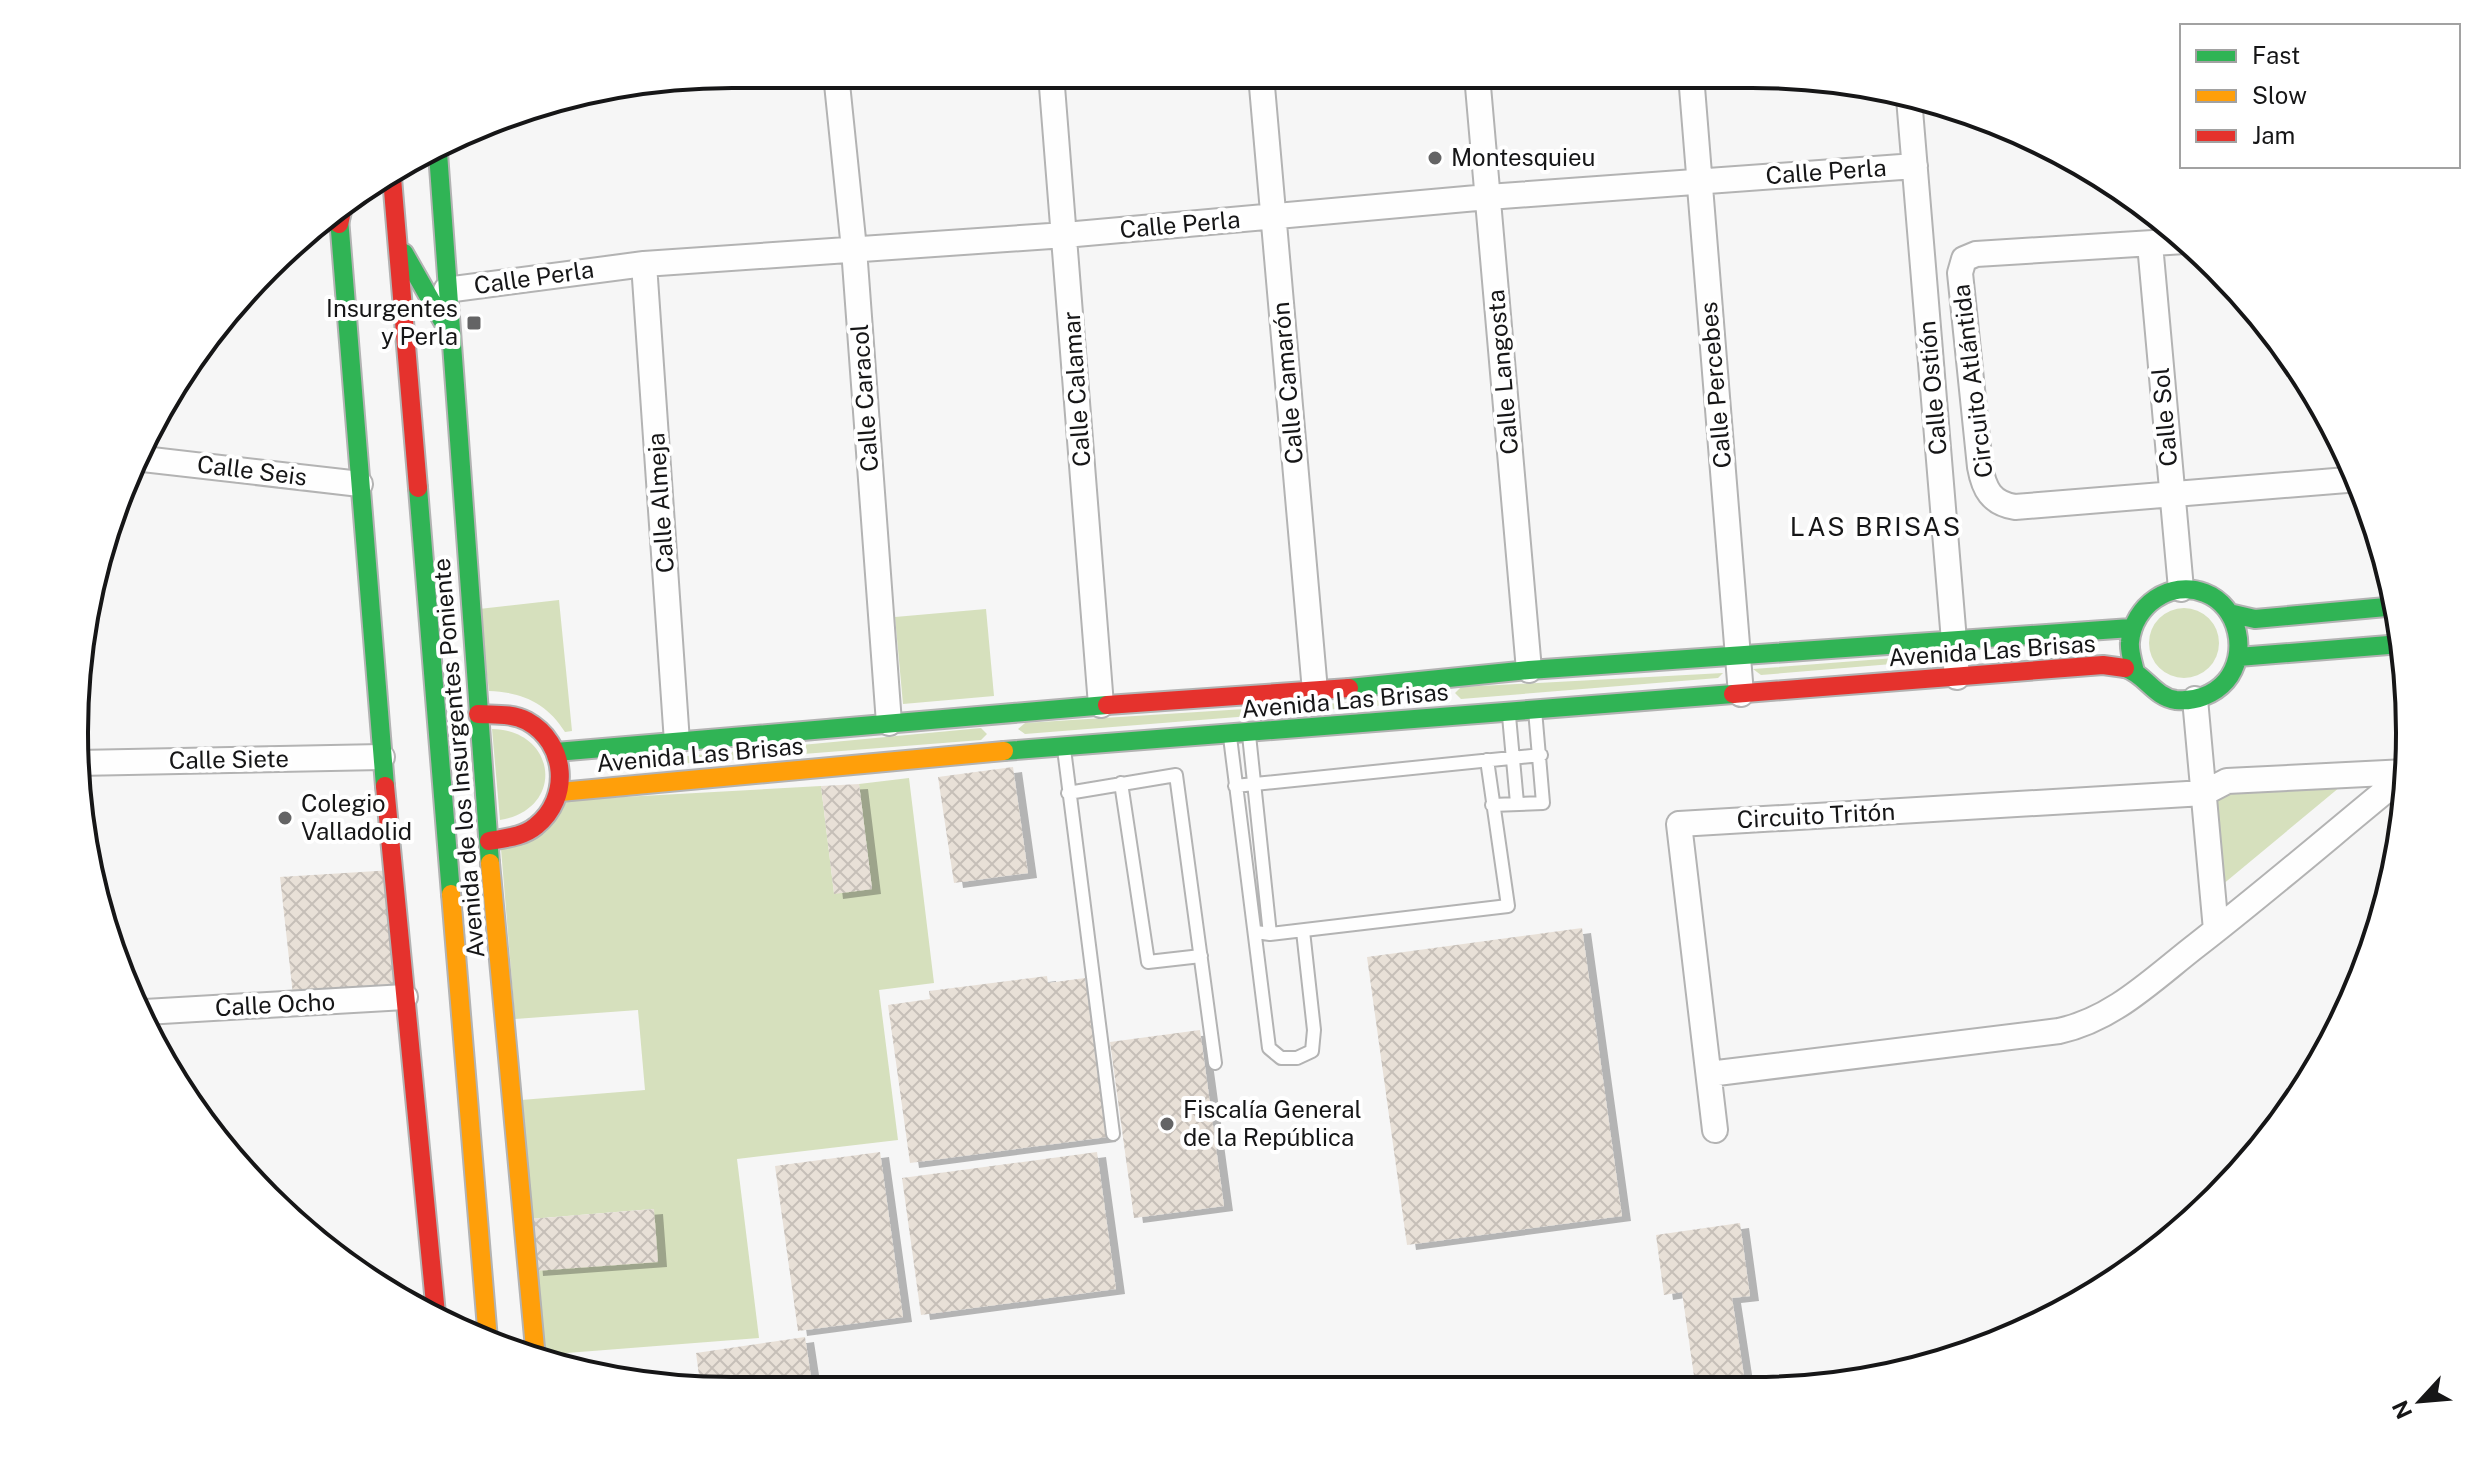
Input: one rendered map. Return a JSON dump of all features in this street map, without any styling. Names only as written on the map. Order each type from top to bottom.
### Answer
[{"type":"main road","name":"Avenida de los Insurgentes Poniente","points":[[438,159],[478,714],[535,1346]]},
{"type":"main road","name":"Avenida de los Insurgentes Poniente","points":[[393,185],[487,1328]]},
{"type":"main road","points":[[340,221],[382,757],[435,1305]]},
{"type":"main road","points":[[398,242],[450,334]]},
{"type":"main road","points":[[2131,628],[2150,600],[2181,589],[2203,593],[2229,613],[2255,619],[2384,607]]},
{"type":"main road","points":[[2195,699],[2221,686],[2238,657],[2238,634],[2229,613]]},
{"type":"main road","name":"Avenida Las Brisas","points":[[2135,672],[2103,665],[1064,746],[620,767],[556,752],[561,772],[560,792],[620,767],[677,742],[1101,705],[1429,682],[1529,670],[2131,628],[2128,650],[2135,672],[2159,695],[2181,700],[2195,699]]},
{"type":"main road","points":[[2238,657],[2390,645]]},
{"type":"main road","points":[[1429,682],[1431,718]]},
{"type":"main road","points":[[478,714],[510,715],[530,722],[545,735],[556,752]]},
{"type":"main road","points":[[489,841],[520,835],[538,825],[552,811],[560,792]]},
{"type":"street","name":"Calle Caracol","points":[[837,88],[854,249],[889,723]]},
{"type":"street","name":"Calle Calamar","points":[[1052,88],[1101,705]]},
{"type":"street","name":"Calle Camarón","points":[[1262,88],[1315,691]]},
{"type":"street","name":"Calle Langosta","points":[[1478,88],[1529,670]]},
{"type":"street","name":"Calle Percebes","points":[[1692,88],[1741,694]]},
{"type":"street","name":"Calle Ostión","points":[[1910,108],[1957,677]]},
{"type":"street","name":"Calle Perla","points":[[446,290],[644,264],[1065,235],[1488,197],[1915,166]]},
{"type":"street","name":"Circuito Atlántida","points":[[2169,242],[1976,254],[1964,259],[1960,273],[1980,467],[1989,495],[2001,505],[2015,507],[2344,480]]},
{"type":"street","name":"Calle Sol","points":[[2150,244],[2181,589]]},
{"type":"street","name":"Calle Almeja","points":[[644,264],[677,742]]},
{"type":"street","name":"Calle Seis","points":[[148,460],[360,484]]},
{"type":"street","points":[[2195,699],[2216,930]]},
{"type":"street","name":"Calle Siete","points":[[89,763],[382,757]]},
{"type":"street","name":"Circuito Tritón","points":[[1715,1130],[1679,824],[2204,793],[2227,781],[2395,773]]},
{"type":"street","name":"Circuito Tritón","points":[[1709,1074],[2088,1025],[2115,1010],[2394,783]]},
{"type":"street","name":"Calle Ocho","points":[[151,1012],[405,997]]},
{"type":"lane","points":[[1492,805],[1543,803],[1535,710]]},
{"type":"lane","points":[[1508,712],[1517,803]]},
{"type":"lane","points":[[1239,733],[1255,784],[1270,934]]},
{"type":"lane","points":[[1239,733],[1235,786],[1269,1048],[1281,1058],[1297,1058],[1312,1051],[1314,1030],[1303,931]]},
{"type":"lane","points":[[1064,746],[1113,1134]]},
{"type":"lane","points":[[1235,786],[1541,755]]},
{"type":"lane","points":[[1256,932],[1303,931],[1508,906],[1487,760]]},
{"type":"lane","points":[[1068,793],[1176,775],[1215,1063]]},
{"type":"lane","points":[[1121,783],[1148,962],[1201,956]]},
{"type":"lane","points":[[1242,835],[1258,833]]},
{"type":"lane","points":[[1248,886],[1266,885]]},
{"type":"green space","points":[[559,600],[572,731],[565,732],[550,714],[533,701],[489,691],[479,609]]},
{"type":"green space","points":[[2191,608],[2213,623],[2219,643],[2217,657],[2209,668],[2198,676],[2177,678],[2159,668],[2151,657],[2149,636],[2159,618],[2170,610]]},
{"type":"green space","points":[[986,609],[994,696],[903,704],[895,617]]},
{"type":"green space","points":[[1934,655],[1928,661],[1761,675],[1753,669]]},
{"type":"green space","points":[[1723,673],[1718,678],[1461,699],[1455,693],[1461,687]]},
{"type":"green space","points":[[1417,698],[1411,703],[1025,734],[1018,729],[1025,723]]},
{"type":"green space","points":[[981,728],[987,734],[981,740],[640,767],[634,761]]},
{"type":"green space","points":[[492,729],[514,733],[530,742],[540,755],[545,771],[544,787],[536,801],[521,813],[500,820]]},
{"type":"green space","points":[[909,778],[934,983],[879,990],[898,1140],[737,1159],[759,1338],[561,1353],[540,1348],[534,1271],[653,1209],[530,1219],[521,1100],[645,1090],[638,1010],[515,1019],[501,849],[569,800],[821,786],[834,893],[872,889],[859,784]]},
{"type":"green space","points":[[2340,787],[2222,885],[2215,793]]},
{"type":"building","points":[[1013,767],[1028,873],[954,883],[938,777]]},
{"type":"building","points":[[859,784],[872,889],[834,894],[821,786]]},
{"type":"building","points":[[393,870],[405,997],[294,1004],[280,877]]},
{"type":"building","points":[[1582,928],[1622,1216],[1407,1245],[1367,957]]},
{"type":"building","points":[[1047,976],[1048,983],[1085,978],[1107,1137],[910,1163],[888,1005],[930,999],[929,991]]},
{"type":"building","name":"Fiscalía General de la República","points":[[1200,1030],[1224,1206],[1134,1218],[1110,1042]]},
{"type":"building","points":[[880,1152],[903,1317],[798,1331],[775,1166]]},
{"type":"building","points":[[1097,1152],[1116,1289],[921,1315],[902,1178]]},
{"type":"building","points":[[654,1209],[658,1262],[534,1271],[530,1219]]},
{"type":"building","points":[[1740,1223],[1750,1296],[1732,1298],[1744,1376],[1694,1377],[1682,1292],[1664,1295],[1656,1235]]},
{"type":"building","points":[[805,1337],[811,1377],[699,1376],[696,1353]]},
{"type":"traffic: fast","points":[[438,159],[490,863]]},
{"type":"traffic: fast","points":[[339,222],[385,786]]},
{"type":"traffic: fast","points":[[404,253],[450,334]]},
{"type":"traffic: fast","points":[[418,488],[451,894]]},
{"type":"traffic: fast","points":[[2125,668],[2168,698],[2190,700],[2210,694],[2226,681],[2237,658],[2237,632],[2233,619],[2217,599],[2205,593],[2192,590],[2167,593],[2146,607],[2133,629],[2130,646],[2135,672]]},
{"type":"traffic: fast","points":[[2229,613],[2255,619],[2384,607]]},
{"type":"traffic: fast","points":[[1349,688],[1529,670],[2131,628]]},
{"type":"traffic: fast","points":[[2238,657],[2390,645]]},
{"type":"traffic: fast","points":[[1004,751],[1733,694]]},
{"type":"traffic: fast","points":[[556,752],[1107,705]]},
{"type":"traffic: slow","points":[[560,792],[1004,751]]},
{"type":"traffic: slow","points":[[490,863],[535,1346]]},
{"type":"traffic: slow","points":[[451,894],[487,1328]]},
{"type":"traffic: jam","points":[[393,185],[418,488]]},
{"type":"traffic: jam","points":[[1733,694],[2103,665],[2125,668]]},
{"type":"traffic: jam","points":[[1107,705],[1349,688]]},
{"type":"traffic: jam","points":[[478,714],[509,716],[527,721],[550,743],[560,771],[555,801],[536,826],[520,835],[489,841]]},
{"type":"traffic: jam","points":[[385,786],[435,1305]]},
{"type":"place","name":"Montesquieu","points":[[1435,158]]},
{"type":"place","name":"Insurgentes y Perla","points":[[474,323]]},
{"type":"place","name":"Colegio Valladolid","points":[[285,818]]},
{"type":"place","name":"Fiscalía General de la República","points":[[1167,1124]]},
{"type":"district","name":"LAS BRISAS","points":[[1876,527]]}]
